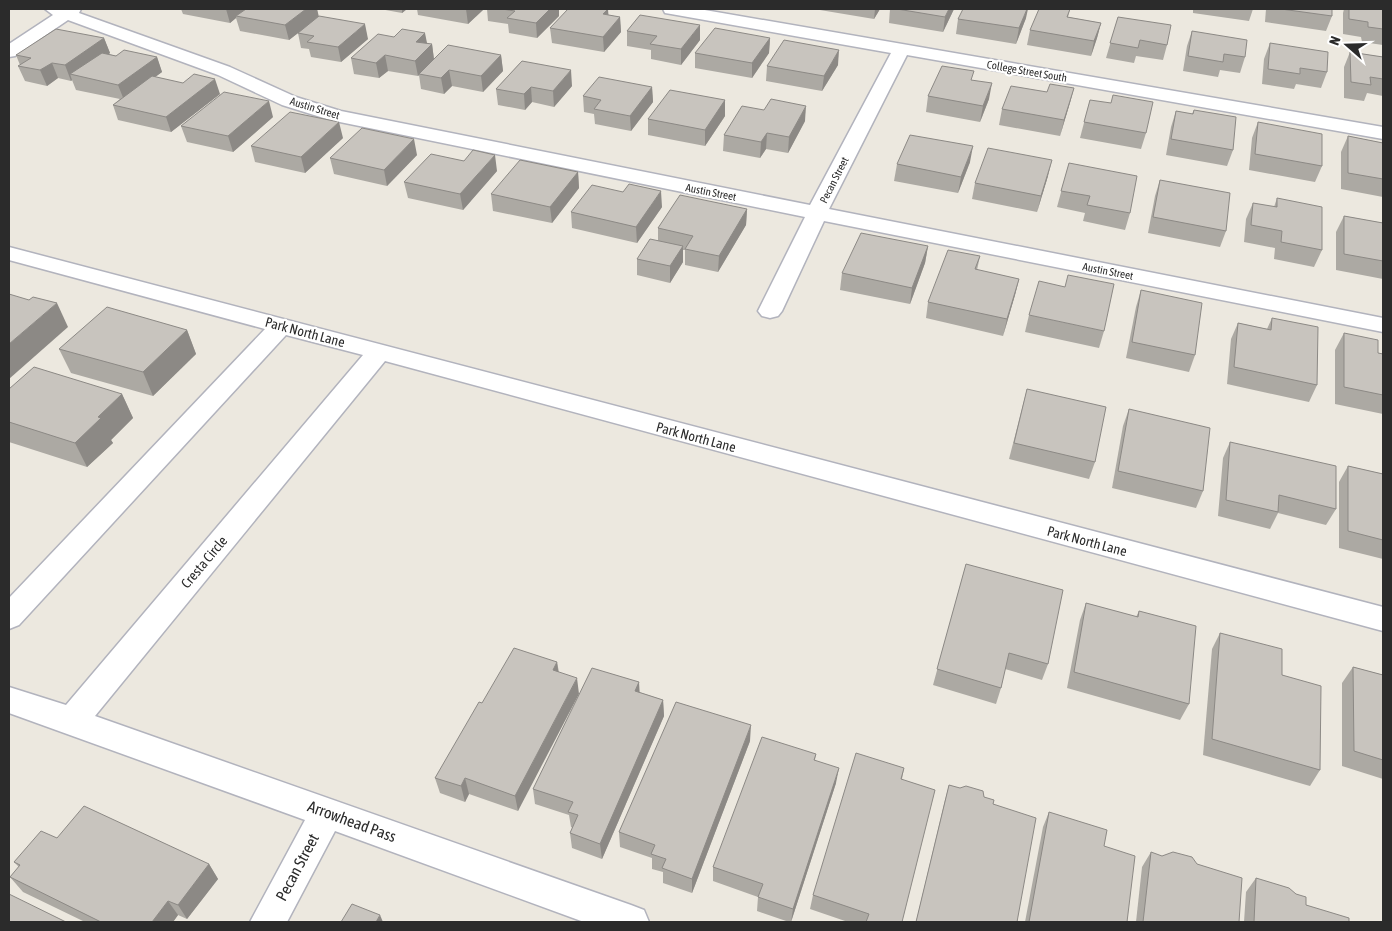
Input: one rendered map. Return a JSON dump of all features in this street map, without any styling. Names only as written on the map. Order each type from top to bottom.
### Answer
[{"type":"street","name":"College Street South","points":[[671,9],[1383,132]]},
{"type":"street","points":[[9,52],[64,10]]},
{"type":"street","name":"Austin Street","points":[[64,10],[224,71],[289,101],[337,116],[817,213],[1383,324]]},
{"type":"street","name":"Pecan Street","points":[[770,311],[817,213],[901,50]]},
{"type":"street","name":"Park North Lane","points":[[9,253],[1383,619]]},
{"type":"street","points":[[9,617],[282,326]]},
{"type":"street","name":"Cresta Circle","points":[[72,721],[379,352]]},
{"type":"street","points":[[9,700],[72,721]]},
{"type":"street","name":"Arrowhead Pass","points":[[72,721],[631,922]]},
{"type":"street","name":"Pecan Street","points":[[268,922],[327,812]]},
{"type":"building","points":[[246,9],[306,9],[285,25],[236,16]]},
{"type":"building","points":[[502,9],[550,9],[536,23],[507,18],[515,11]]},
{"type":"building","points":[[568,9],[608,9],[603,14],[620,17],[603,37],[550,28]]},
{"type":"building","points":[[897,9],[949,9],[945,17]]},
{"type":"building","points":[[963,9],[1027,9],[1019,28],[958,19]]},
{"type":"building","points":[[1039,9],[1070,9],[1067,17],[1101,23],[1094,41],[1030,30]]},
{"type":"building","points":[[1281,9],[1332,9],[1332,16]]},
{"type":"building","points":[[1349,9],[1383,9],[1383,29],[1368,27],[1368,22],[1349,19]]},
{"type":"building","points":[[640,15],[700,25],[681,49],[650,44],[657,36],[627,31]]},
{"type":"building","points":[[319,16],[365,24],[338,47],[307,42],[314,36],[298,33]]},
{"type":"building","points":[[1118,17],[1171,25],[1167,45],[1140,40],[1138,48],[1110,43]]},
{"type":"building","points":[[715,28],[770,38],[752,63],[695,53]]},
{"type":"building","points":[[56,29],[104,38],[65,65],[52,63],[40,70],[18,66],[31,58],[16,55]]},
{"type":"building","points":[[402,29],[425,33],[416,42],[432,44],[415,61],[385,55],[376,63],[351,58],[378,34],[394,37]]},
{"type":"building","points":[[1192,31],[1247,40],[1245,57],[1224,54],[1223,62],[1188,56]]},
{"type":"building","points":[[784,40],[839,50],[824,76],[767,66]]},
{"type":"building","points":[[1270,43],[1328,52],[1327,72],[1300,68],[1300,74],[1268,69]]},
{"type":"building","points":[[448,45],[501,55],[481,76],[449,70],[441,78],[419,74]]},
{"type":"building","points":[[124,50],[157,57],[118,85],[70,74],[102,53],[116,56]]},
{"type":"building","points":[[1350,52],[1383,57],[1383,79],[1370,77],[1371,85],[1351,82]]},
{"type":"building","points":[[522,61],[571,70],[553,91],[531,87],[524,94],[496,89]]},
{"type":"building","points":[[942,66],[974,71],[971,80],[992,83],[983,106],[928,96]]},
{"type":"building","points":[[194,74],[215,79],[166,117],[113,105],[152,76],[183,83]]},
{"type":"building","points":[[599,77],[652,87],[630,116],[594,109],[601,100],[583,96]]},
{"type":"building","points":[[1050,84],[1074,88],[1064,120],[1002,109],[1011,86],[1047,92]]},
{"type":"building","points":[[670,90],[725,100],[705,130],[648,119]]},
{"type":"building","points":[[224,92],[269,101],[228,136],[181,126]]},
{"type":"building","points":[[1113,95],[1153,102],[1146,133],[1084,122],[1090,100],[1111,103]]},
{"type":"building","points":[[771,99],[806,106],[789,137],[767,133],[761,142],[724,135],[742,106],[764,110]]},
{"type":"building","points":[[1194,110],[1236,117],[1233,150],[1171,139],[1176,111],[1193,114]]},
{"type":"building","points":[[290,112],[339,122],[301,157],[251,146]]},
{"type":"building","points":[[1258,122],[1322,134],[1322,166],[1255,154]]},
{"type":"building","points":[[362,128],[414,139],[384,170],[330,158]]},
{"type":"building","points":[[910,135],[973,146],[961,177],[897,164]]},
{"type":"building","points":[[1348,136],[1383,143],[1383,179],[1348,173]]},
{"type":"building","points":[[988,148],[1052,160],[1041,196],[975,183]]},
{"type":"building","points":[[473,150],[495,155],[460,194],[404,182],[431,154],[464,161]]},
{"type":"building","points":[[520,160],[578,172],[550,207],[491,194]]},
{"type":"building","points":[[1069,163],[1137,176],[1130,213],[1087,205],[1090,196],[1061,191]]},
{"type":"building","points":[[1160,180],[1230,193],[1226,231],[1153,217]]},
{"type":"building","points":[[629,184],[661,191],[636,227],[571,212],[592,185],[623,192]]},
{"type":"building","points":[[680,195],[747,209],[719,256],[685,249],[693,236],[658,228]]},
{"type":"building","points":[[1277,198],[1322,207],[1322,250],[1281,242],[1282,231],[1251,225],[1253,203],[1277,207]]},
{"type":"building","points":[[1344,216],[1383,223],[1383,261],[1344,254]]},
{"type":"building","points":[[861,233],[928,246],[912,288],[842,273]]},
{"type":"building","points":[[650,239],[683,246],[670,266],[637,259]]},
{"type":"building","points":[[948,250],[980,256],[975,269],[1019,279],[1007,319],[928,302]]},
{"type":"building","points":[[1068,275],[1114,284],[1104,331],[1029,315],[1039,281],[1065,287]]},
{"type":"building","points":[[1141,290],[1202,303],[1195,355],[1132,342]]},
{"type":"building","points":[[9,294],[29,300],[33,297],[57,303],[9,344]]},
{"type":"building","points":[[107,307],[187,330],[143,372],[59,349]]},
{"type":"building","points":[[1272,318],[1318,327],[1317,385],[1234,367],[1238,323],[1271,330]]},
{"type":"building","points":[[1344,333],[1378,340],[1378,353],[1383,354],[1383,395],[1344,387]]},
{"type":"building","points":[[34,367],[122,394],[75,443],[9,422],[9,389]]},
{"type":"building","points":[[1027,389],[1106,407],[1095,462],[1014,443]]},
{"type":"building","points":[[1129,409],[1210,428],[1203,491],[1118,471]]},
{"type":"building","points":[[1230,442],[1336,466],[1336,509],[1279,495],[1278,512],[1226,500]]},
{"type":"building","points":[[1348,466],[1383,474],[1383,540],[1348,531]]},
{"type":"building","points":[[966,564],[1063,590],[1048,664],[1009,653],[1001,688],[937,669]]},
{"type":"building","points":[[1086,603],[1138,617],[1139,611],[1196,626],[1189,704],[1074,672]]},
{"type":"building","points":[[1220,633],[1282,649],[1282,675],[1321,686],[1320,770],[1212,739]]},
{"type":"building","points":[[514,648],[557,662],[553,670],[577,678],[515,796],[465,778],[461,786],[435,778],[479,702],[482,703]]},
{"type":"building","points":[[1353,667],[1383,675],[1383,760],[1354,751]]},
{"type":"building","points":[[592,668],[639,682],[635,691],[663,700],[600,844],[570,833],[578,815],[568,812],[573,802],[533,789]]},
{"type":"building","points":[[676,702],[751,725],[692,879],[662,868],[666,859],[651,854],[655,845],[619,832]]},
{"type":"building","points":[[762,737],[816,754],[814,760],[839,768],[793,909],[758,897],[763,884],[713,867]]},
{"type":"building","points":[[856,753],[904,768],[901,779],[935,790],[902,922],[866,922],[869,914],[813,895]]},
{"type":"building","points":[[949,785],[960,788],[966,786],[983,791],[984,797],[994,800],[993,804],[1036,818],[1017,922],[916,922]]},
{"type":"building","points":[[84,806],[209,864],[178,905],[168,901],[152,922],[101,922],[10,877],[20,865],[14,862],[41,831],[57,838]]},
{"type":"building","points":[[1049,812],[1107,830],[1104,846],[1135,856],[1127,922],[1029,922]]},
{"type":"building","points":[[1151,852],[1162,856],[1173,852],[1192,857],[1197,864],[1242,878],[1239,922],[1143,922]]},
{"type":"building","points":[[1256,878],[1289,888],[1296,894],[1306,897],[1306,905],[1349,918],[1349,922],[1254,922]]},
{"type":"building","points":[[9,894],[66,922],[9,922]]},
{"type":"building","points":[[352,904],[380,915],[376,922],[341,922]]}]
